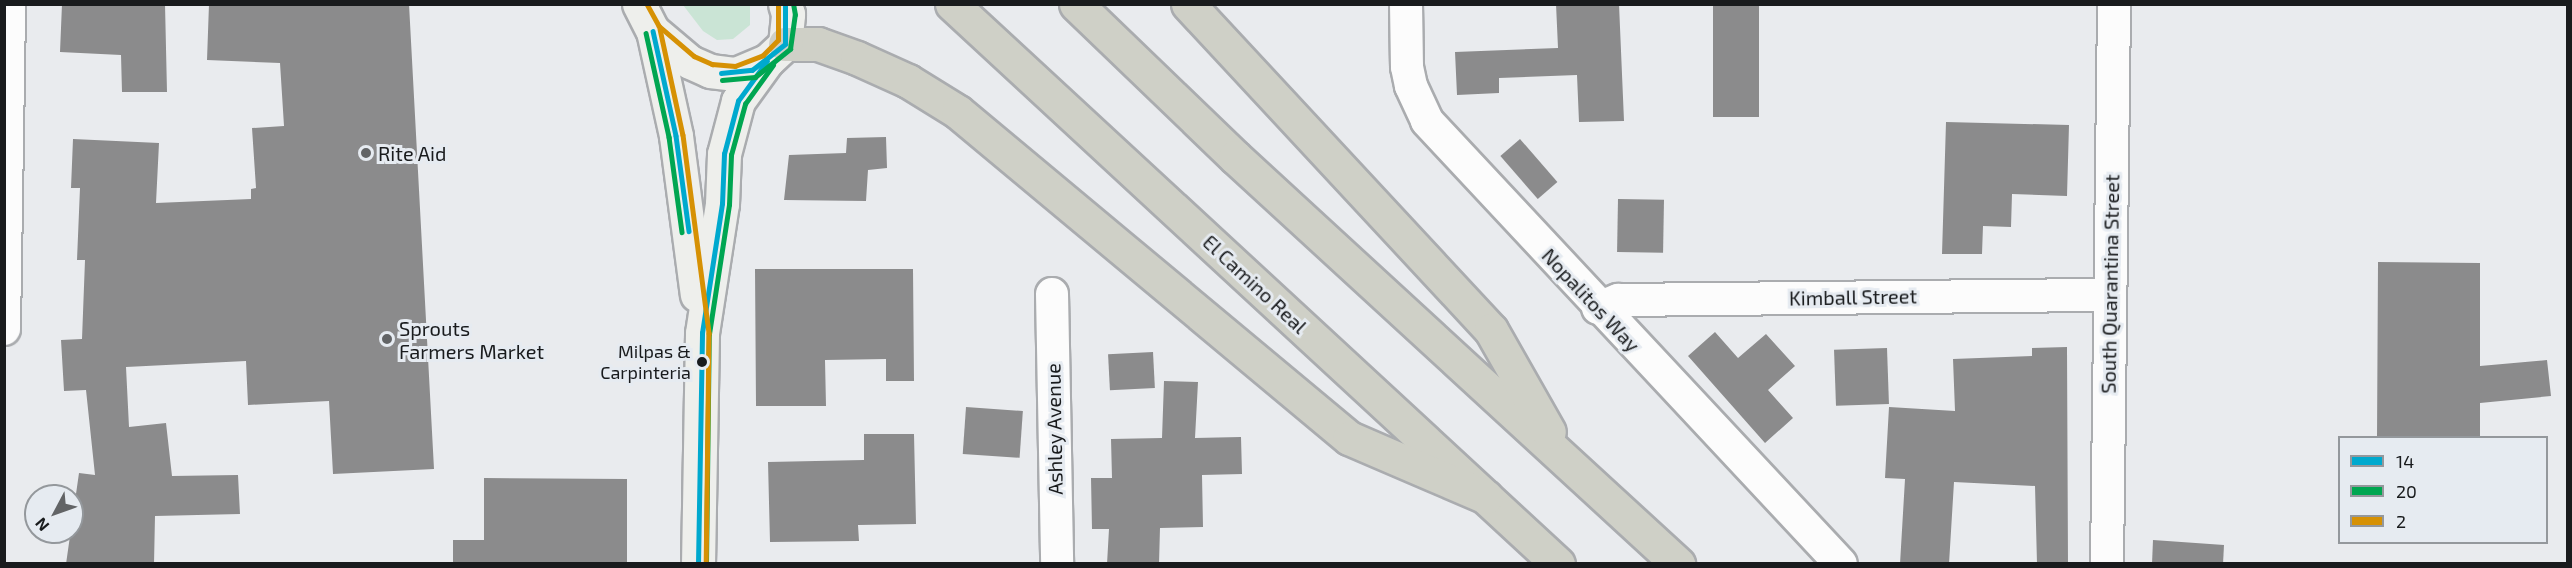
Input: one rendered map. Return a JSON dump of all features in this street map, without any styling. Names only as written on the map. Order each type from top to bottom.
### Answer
[{"type":"highway","name":"El Camino Real","points":[[952,4],[1558,564]]},
{"type":"highway","points":[[1076,4],[1235,157],[1678,564]]},
{"type":"highway","points":[[1188,4],[1491,330],[1565,460]]},
{"type":"highway","points":[[776,53],[818,44],[909,81],[958,112],[1349,438],[1486,497]]},
{"type":"main road","points":[[698,564],[702,333],[722,204],[729,126],[738,101],[776,53],[788,14],[785,4]]},
{"type":"main road","points":[[646,18],[690,62],[710,71],[736,74],[776,53]]},
{"type":"main road","points":[[646,18],[676,136],[702,333]]},
{"type":"street","points":[[4,329],[9,4]]},
{"type":"street","name":"Nopalitos Way","points":[[1406,4],[1407,67],[1411,87],[1427,121],[1598,308],[1841,564]]},
{"type":"street","name":"South Quarantina Street","points":[[2107,564],[2114,4]]},
{"type":"street","name":"Ashley Avenue","points":[[1052,294],[1057,564]]},
{"type":"street","name":"Kimball Street","points":[[1598,308],[1618,300],[2110,295]]},
{"type":"green space","points":[[683,5],[750,5],[750,25],[733,39],[717,40],[703,31]]},
{"type":"building","points":[[62,4],[165,4],[167,92],[122,92],[121,55],[60,52]]},
{"type":"building","points":[[209,4],[409,4],[434,469],[333,474],[329,401],[248,405],[246,361],[126,367],[129,427],[166,423],[172,476],[238,475],[240,514],[155,516],[154,564],[66,564],[69,544],[84,544],[84,484],[77,484],[79,473],[95,475],[86,390],[64,391],[61,340],[82,339],[85,260],[77,260],[80,188],[71,188],[73,139],[159,143],[156,203],[251,199],[251,189],[256,188],[252,128],[284,126],[280,63],[207,60]]},
{"type":"building","points":[[1556,4],[1619,4],[1624,121],[1579,122],[1577,75],[1499,78],[1499,93],[1457,95],[1455,52],[1558,48]]},
{"type":"building","points":[[1713,4],[1759,4],[1759,117],[1713,117]]},
{"type":"building","points":[[1946,122],[2069,125],[2067,196],[2012,194],[2011,227],[1983,226],[1982,254],[1942,254]]},
{"type":"building","points":[[886,137],[887,168],[868,170],[866,201],[784,200],[789,155],[846,153],[847,138]]},
{"type":"building","points":[[1520,139],[1557,182],[1538,199],[1500,156]]},
{"type":"building","points":[[1618,199],[1664,200],[1663,253],[1617,252]]},
{"type":"building","points":[[2378,262],[2480,263],[2480,366],[2547,360],[2551,396],[2480,403],[2480,436],[2377,436]]},
{"type":"building","points":[[755,269],[913,269],[914,381],[886,381],[886,359],[825,360],[826,406],[756,406]]},
{"type":"building","points":[[1715,332],[1738,358],[1766,334],[1795,366],[1768,390],[1793,418],[1765,443],[1688,356]]},
{"type":"building","points":[[2067,347],[2068,564],[2037,564],[2035,486],[1954,482],[1949,564],[1900,564],[1905,479],[1885,478],[1889,407],[1955,411],[1953,359],[2032,356],[2032,348]]},
{"type":"building","points":[[1887,348],[1889,404],[1836,406],[1834,350]]},
{"type":"building","points":[[1153,352],[1155,388],[1110,390],[1108,354]]},
{"type":"building","points":[[1164,381],[1198,382],[1195,438],[1241,437],[1242,474],[1202,475],[1203,527],[1160,528],[1159,564],[1107,564],[1109,529],[1092,529],[1091,478],[1112,478],[1111,439],[1162,438]]},
{"type":"building","points":[[966,407],[1023,411],[1020,458],[963,454]]},
{"type":"building","points":[[864,434],[914,434],[916,524],[858,525],[859,541],[770,542],[768,462],[864,460]]},
{"type":"building","points":[[484,478],[627,479],[627,564],[453,564],[453,540],[484,540]]},
{"type":"building","points":[[2153,540],[2224,545],[2223,564],[2152,564]]},
{"type":"transit line","name":"2","points":[[647,4],[659,26],[694,56],[712,64],[735,66],[763,55],[778,40],[778,6]]},
{"type":"transit line","name":"14","points":[[721,73],[752,70],[785,44],[785,4]]},
{"type":"transit line","name":"20","points":[[722,80],[755,77],[790,49],[795,15],[793,4]]},
{"type":"transit line","name":"2","points":[[660,29],[683,135],[709,333],[706,564]]},
{"type":"transit line","name":"14","points":[[653,31],[676,136],[689,231]]},
{"type":"transit line","name":"20","points":[[646,33],[669,137],[682,232]]},
{"type":"transit line","name":"14","points":[[698,564],[702,333],[722,204],[724,154],[738,101],[767,61]]},
{"type":"transit line","name":"20","points":[[706,564],[709,334],[729,205],[731,155],[745,104],[773,65]]},
{"type":"place","name":"Rite Aid","points":[[366,153]]},
{"type":"place","name":"Sprouts Farmers Market","points":[[387,339]]},
{"type":"place","name":"Milpas & Carpinteria","points":[[702,362]]}]
